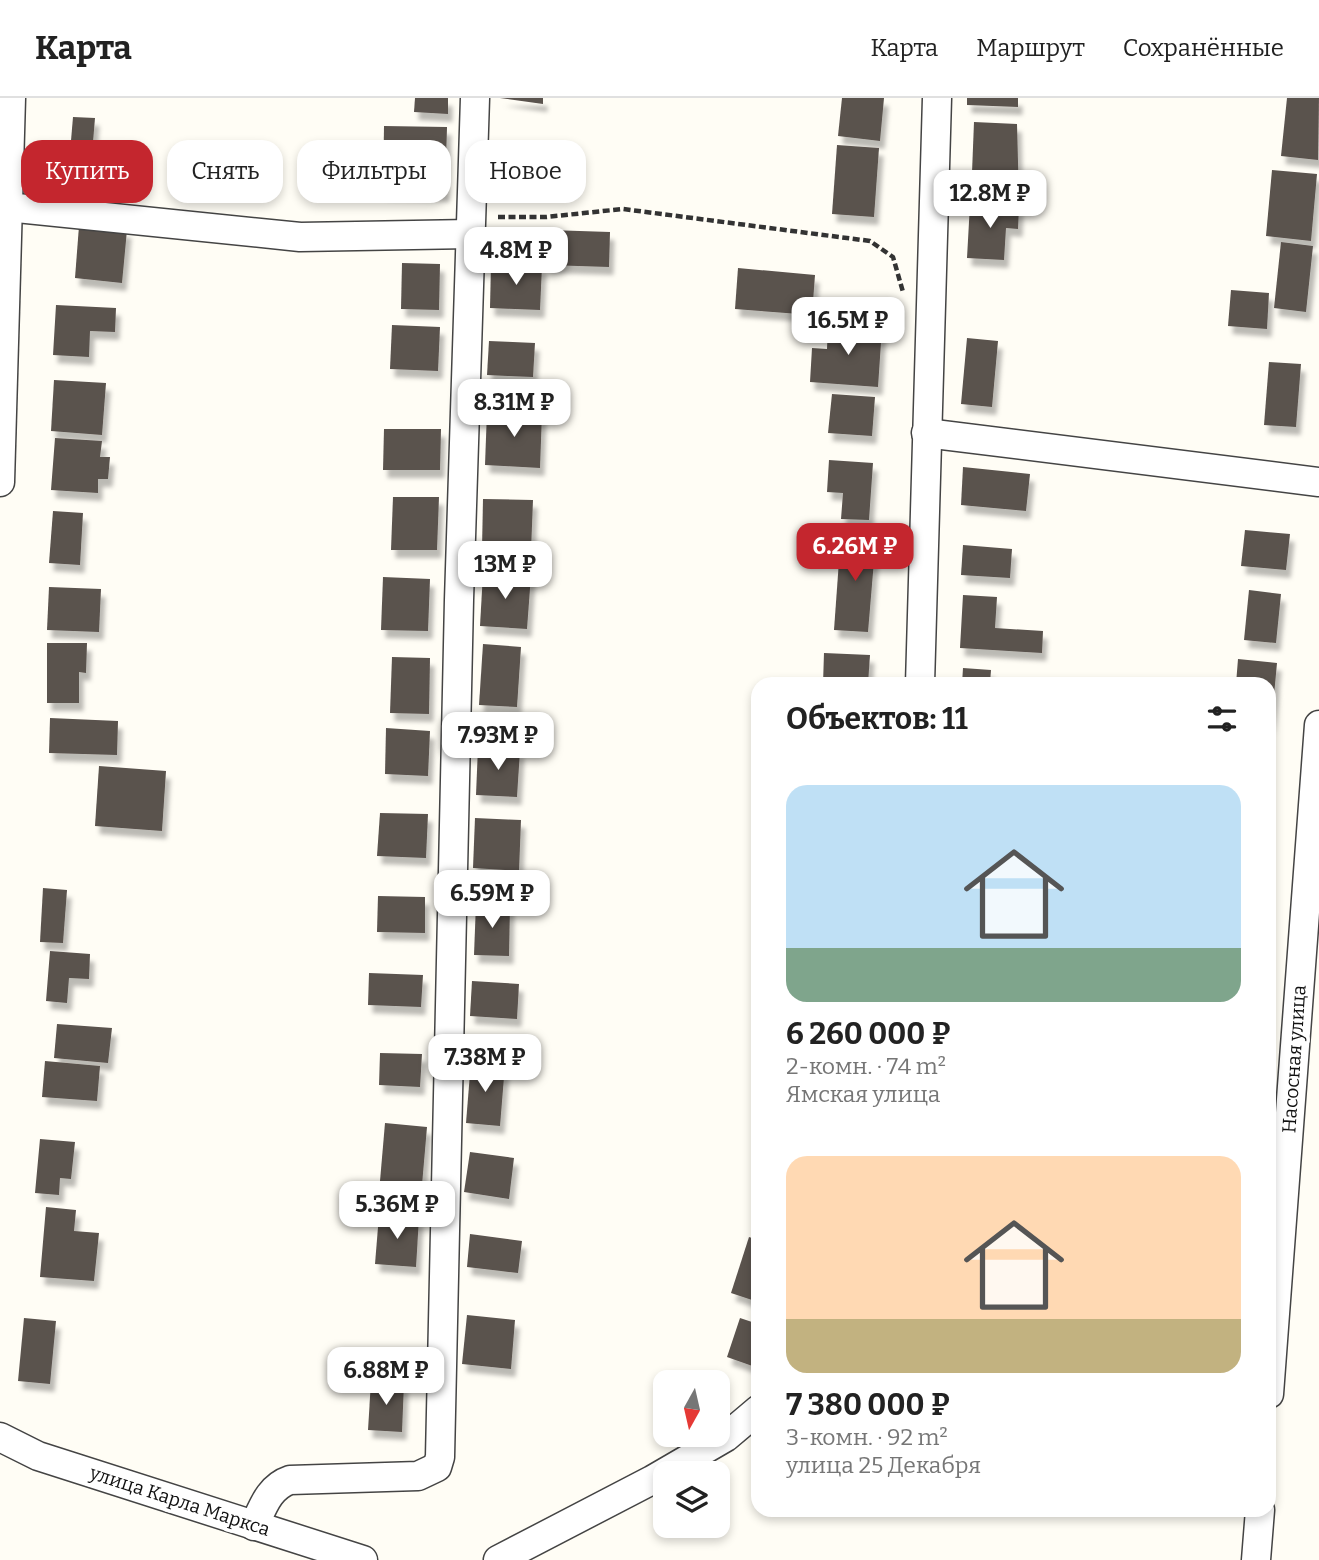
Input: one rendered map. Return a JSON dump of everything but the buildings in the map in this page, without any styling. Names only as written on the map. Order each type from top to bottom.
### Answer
[{"type":"street","points":[[0,482],[10,98]]},
{"type":"street","points":[[254,1526],[273,1489],[280,1483],[290,1480],[418,1476],[437,1467],[440,1457],[458,614],[475,98]]},
{"type":"street","points":[[920,677],[937,98]]},
{"type":"street","points":[[7,207],[300,237],[470,234]]},
{"type":"street","points":[[926,433],[1319,482]]},
{"type":"street","name":"Насосная улица","points":[[1276,1300],[1319,725]]},
{"type":"street","points":[[498,1560],[652,1480],[726,1437],[751,1416]]},
{"type":"street","name":"улица Карла Маркса","points":[[0,1437],[38,1455],[363,1560]]},
{"type":"street","points":[[1256,1560],[1259,1517]]},
{"type":"path","points":[[470,234],[483,217],[546,218],[623,209],[870,241],[893,257],[907,307],[930,312]]}]
